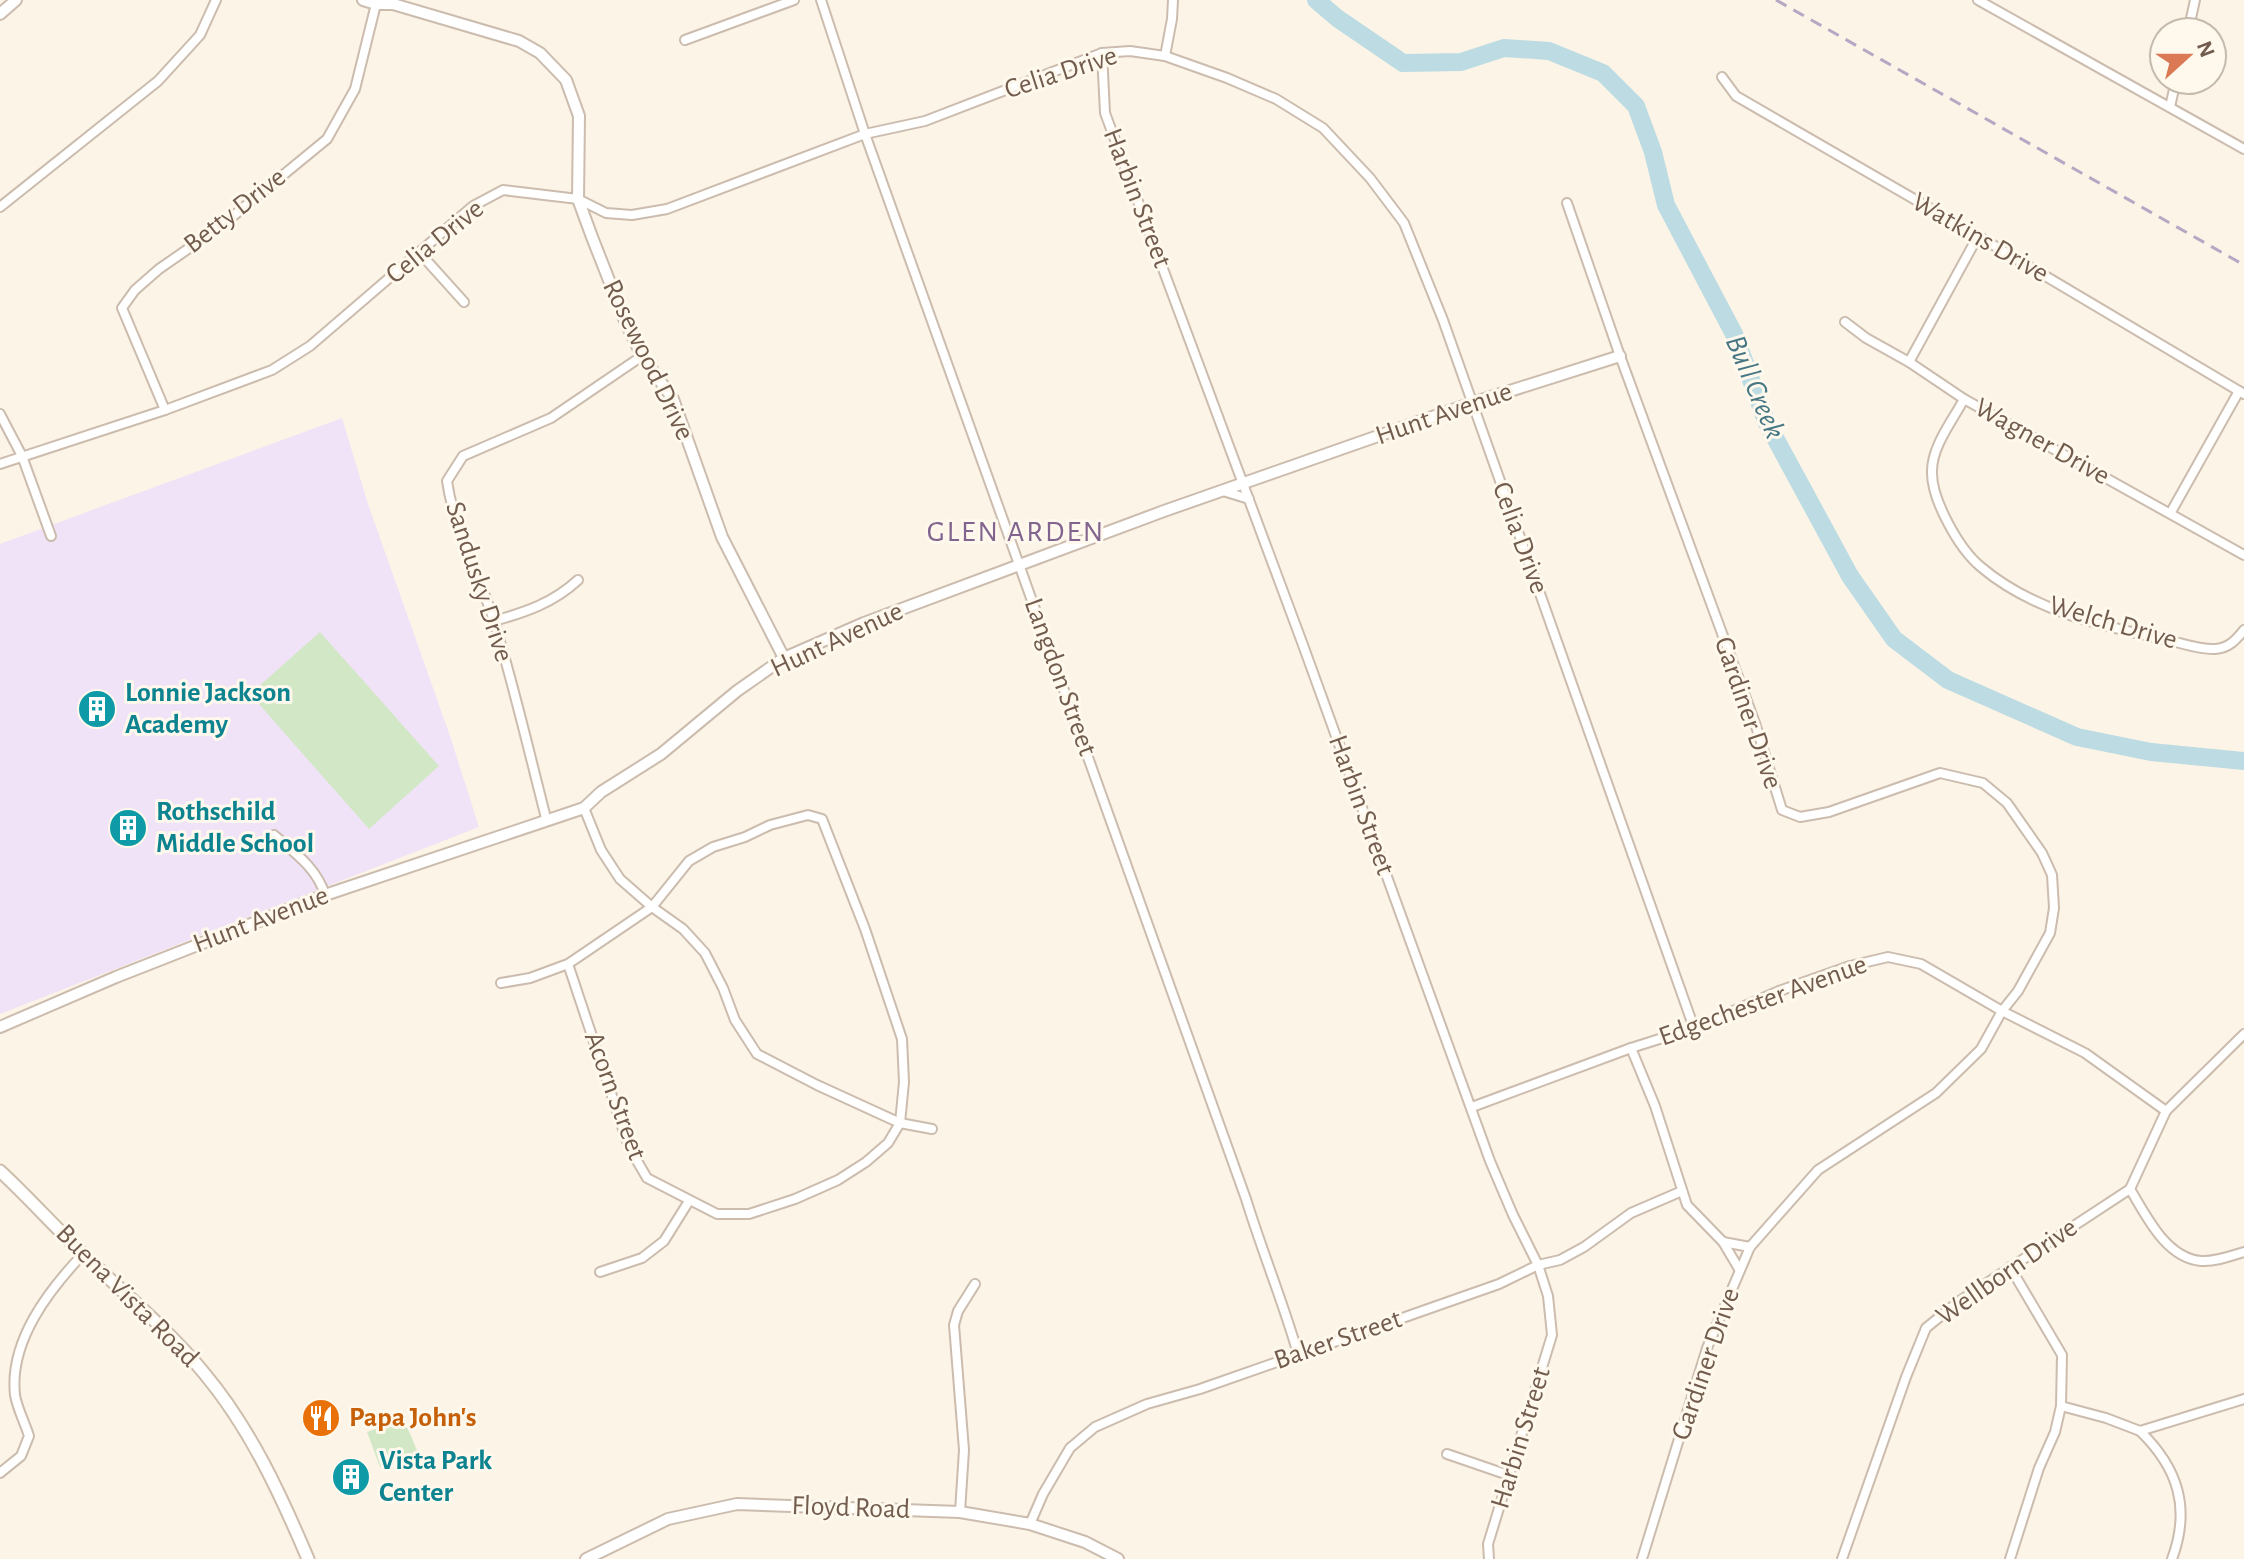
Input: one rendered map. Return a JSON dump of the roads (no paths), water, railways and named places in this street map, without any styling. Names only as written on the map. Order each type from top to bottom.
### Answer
[{"type":"main road","name":"Buena Vista Road","points":[[0,1171],[83,1254],[162,1325],[206,1375],[259,1454],[308,1559]]},
{"type":"street","points":[[0,14],[16,0]]},
{"type":"street","points":[[0,207],[158,81],[200,35],[216,0]]},
{"type":"street","name":"Rosewood Drive","points":[[363,0],[393,4],[519,41],[540,53],[566,80],[579,116],[578,199],[625,321],[642,356],[673,399],[722,537],[784,658]]},
{"type":"street","points":[[685,40],[794,0]]},
{"type":"street","name":"Langdon Street","points":[[821,0],[865,134],[1236,1169],[1298,1354]]},
{"type":"street","points":[[1165,56],[1173,0]]},
{"type":"street","points":[[1978,0],[2244,149]]},
{"type":"street","points":[[1995,9],[2001,0]]},
{"type":"street","name":"Betty Drive","points":[[165,410],[122,308],[135,290],[159,269],[221,226],[327,139],[355,89],[376,4]]},
{"type":"street","name":"Celia Drive","points":[[0,464],[165,410],[272,370],[310,346],[473,206],[503,190],[578,199],[606,213],[632,215],[667,209],[865,134],[925,121],[1102,53],[1130,51],[1165,56],[1276,99],[1323,128],[1370,178],[1404,223],[1443,320],[1694,1028]]},
{"type":"street","name":"Harbin Street","points":[[1102,53],[1105,113],[1472,1107],[1548,1296],[1552,1335],[1488,1544],[1489,1559]]},
{"type":"street","name":"Watkins Drive","points":[[1722,77],[1736,96],[2241,392]]},
{"type":"street","points":[[2170,107],[2172,96]]},
{"type":"street","name":"Gardiner Drive","points":[[1567,203],[1755,723],[1782,810],[1800,817],[1829,812],[1940,773],[1983,783],[2007,803],[2042,853],[2052,875],[2054,908],[2050,933],[1981,1049],[1936,1093],[1818,1170],[1750,1247],[1707,1348],[1642,1559]]},
{"type":"street","points":[[1909,362],[1978,236]]},
{"type":"street","points":[[419,252],[464,302]]},
{"type":"street","name":"Wagner Drive","points":[[1845,322],[1964,399],[2244,555]]},
{"type":"street","name":"Sandusky Drive","points":[[546,818],[494,621],[463,544],[447,481],[463,456],[551,418],[642,356]]},
{"type":"street","name":"Hunt Avenue","points":[[0,1027],[325,895],[546,818],[584,808],[601,792],[661,754],[737,691],[784,658],[864,623],[1472,403],[1620,356]]},
{"type":"street","points":[[2171,512],[2241,392]]},
{"type":"street","name":"Welch Drive","points":[[1964,399],[1935,456],[1932,474],[1935,492],[1953,531],[1979,566],[2023,595],[2060,612],[2123,631],[2214,649],[2230,646],[2244,630]]},
{"type":"street","points":[[0,414],[22,456],[51,536]]},
{"type":"street","points":[[1223,491],[1249,499]]},
{"type":"street","points":[[494,621],[536,609],[562,594],[578,580]]},
{"type":"street","points":[[584,808],[601,850],[620,879],[683,929],[705,953],[735,1020],[757,1054],[900,1123],[932,1129]]},
{"type":"street","points":[[501,983],[530,978],[568,964],[652,907],[689,861],[713,847],[770,825],[808,815],[822,819],[902,1039],[904,1082],[900,1123]]},
{"type":"street","points":[[274,835],[303,859],[320,879],[325,895]]},
{"type":"street","name":"Edgechester Avenue","points":[[1472,1107],[1694,1028],[1779,991],[1850,966],[1888,957],[1921,964],[2002,1011],[2085,1053],[2166,1111]]},
{"type":"street","name":"Acorn Street","points":[[568,964],[629,1147],[647,1178],[689,1201],[717,1214],[749,1214],[795,1199],[838,1180],[866,1162],[888,1143],[900,1123]]},
{"type":"street","points":[[2244,1034],[2166,1111],[2130,1189],[2154,1229],[2181,1257],[2203,1262],[2244,1252]]},
{"type":"street","points":[[1631,1048],[1655,1106],[1687,1205],[1723,1242],[1739,1269]]},
{"type":"street","name":"Wellborn Drive","points":[[1842,1559],[1926,1328],[1958,1302],[2130,1189]]},
{"type":"street","name":"Baker Street","points":[[1030,1524],[1043,1494],[1070,1448],[1095,1427],[1147,1404],[1499,1284],[1538,1265],[1560,1260],[1594,1241],[1631,1213],[1682,1191]]},
{"type":"street","points":[[600,1272],[642,1258],[664,1241],[689,1201]]},
{"type":"street","points":[[1723,1242],[1750,1247]]},
{"type":"street","points":[[0,1473],[21,1456],[29,1436],[15,1395],[18,1355],[32,1321],[54,1285],[83,1254]]},
{"type":"street","points":[[2010,1267],[2062,1355],[2061,1406],[2055,1432],[2039,1468],[2010,1559]]},
{"type":"street","points":[[960,1512],[964,1450],[954,1325],[958,1311],[975,1284]]},
{"type":"street","points":[[2140,1431],[2244,1399]]},
{"type":"street","points":[[2061,1406],[2140,1431],[2161,1451],[2181,1499],[2181,1525],[2172,1559]]},
{"type":"street","points":[[1447,1454],[1511,1476]]},
{"type":"street","name":"Floyd Road","points":[[586,1559],[668,1519],[737,1504],[960,1512],[1030,1524],[1085,1542],[1118,1559]]},
{"type":"waterway","name":"Bull Creek","points":[[1316,0],[1403,63],[1461,62],[1504,48],[1549,51],[1603,73],[1636,106],[1653,152],[1666,205],[1734,334],[1767,423],[1850,576],[1894,639],[1948,680],[2077,737],[2151,752],[2244,761]]},
{"type":"railway","points":[[1776,0],[2244,265]]},
{"type":"place","name":"Lonnie Jackson Academy","points":[[97,709]]},
{"type":"place","name":"Rothschild Middle School","points":[[128,828]]},
{"type":"place","name":"Papa John's","points":[[321,1418]]},
{"type":"place","name":"Vista Park Center","points":[[351,1477]]},
{"type":"district","name":"GLEN ARDEN","points":[[1016,532]]}]
